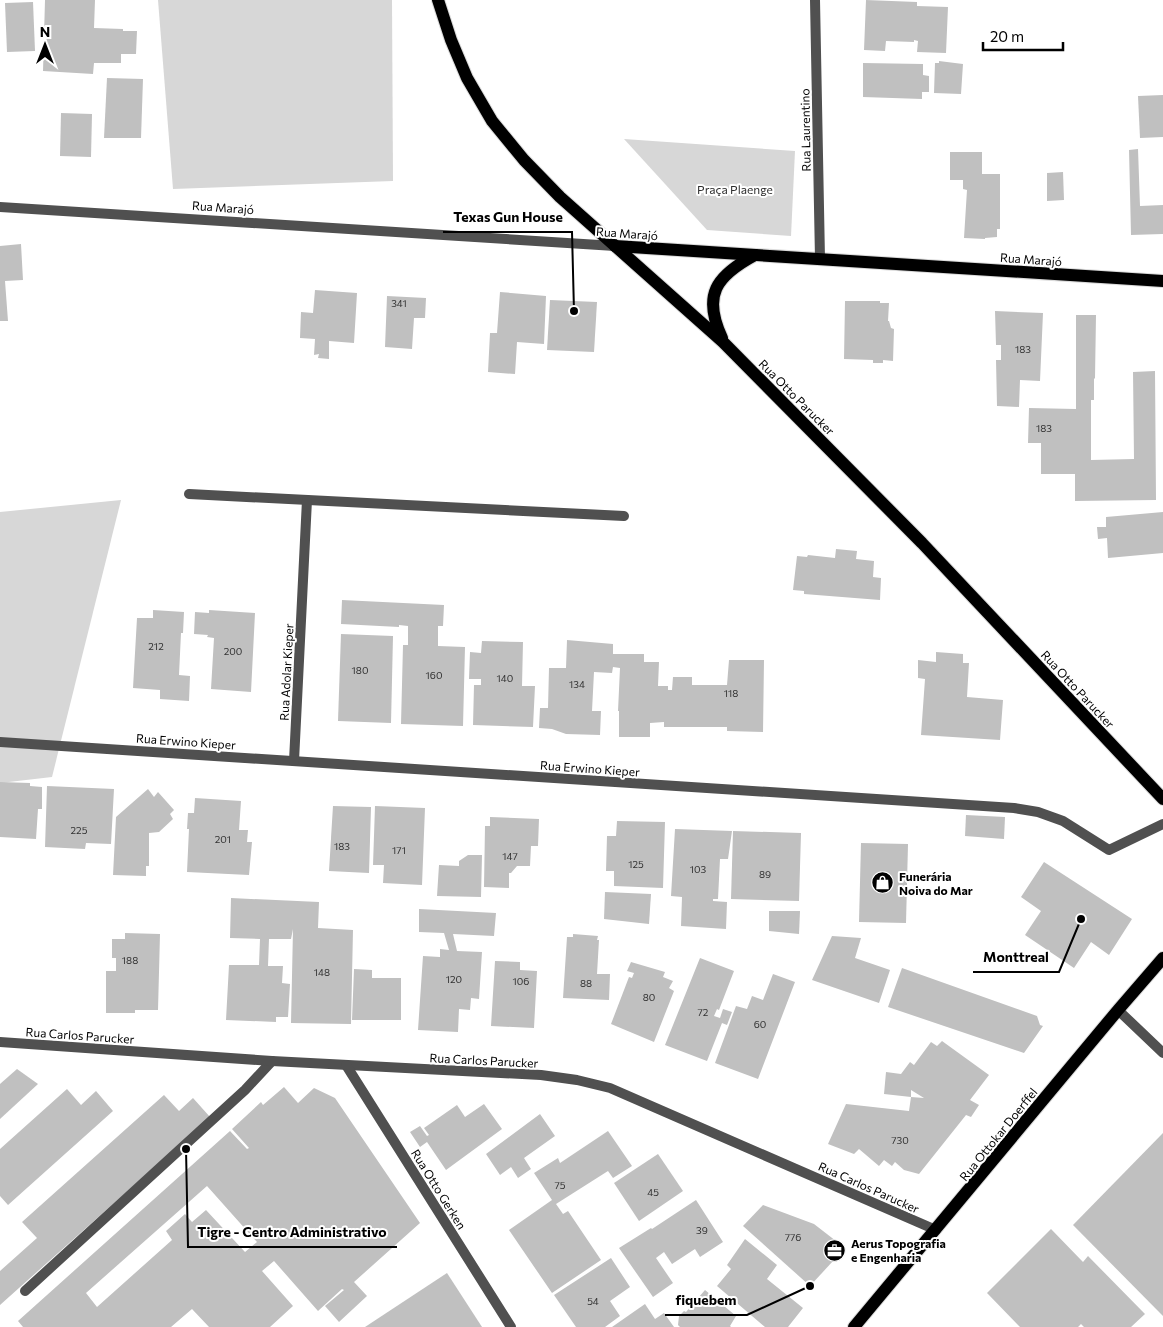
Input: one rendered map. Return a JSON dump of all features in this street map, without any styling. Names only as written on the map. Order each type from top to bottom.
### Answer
[{"type":"main road","name":"Rua Otto Parucker","points":[[438,0],[451,40],[467,78],[492,121],[524,160],[560,197],[723,342],[922,544],[1163,799]]},
{"type":"main road","name":"Rua Marajó","points":[[615,246],[1163,281]]},
{"type":"main road","points":[[723,342],[714,321],[712,304],[714,292],[721,280],[739,264],[755,255]]},
{"type":"main road","name":"Rua Ottokar Doerffel","points":[[854,1327],[1163,958]]},
{"type":"street","name":"Rua Laurentino","points":[[815,0],[820,259]]},
{"type":"street","name":"Rua Marajó","points":[[0,207],[615,246]]},
{"type":"street","points":[[189,494],[624,516]]},
{"type":"street","name":"Rua Adolar Kieper","points":[[294,761],[307,500]]},
{"type":"street","name":"Rua Erwino Kieper","points":[[0,742],[1014,808],[1038,812],[1063,821],[1109,850],[1163,824]]},
{"type":"street","points":[[1118,1010],[1163,1053]]},
{"type":"street","name":"Rua Carlos Parucker","points":[[0,1042],[272,1061],[541,1075],[577,1080],[610,1088],[936,1230]]},
{"type":"street","points":[[25,1291],[245,1090],[272,1061]]},
{"type":"street","name":"Rua Otto Gerken","points":[[346,1065],[510,1327]]},
{"type":"green space","points":[[158,0],[392,0],[393,181],[173,189]]},
{"type":"green space","name":"Praça Plaenge","points":[[624,139],[795,151],[791,236],[707,230]]},
{"type":"green space","points":[[121,500],[52,777],[0,783],[0,512]]},
{"type":"building","points":[[45,0],[95,0],[94,28],[137,31],[136,54],[121,54],[121,63],[94,63],[93,74],[43,71]]},
{"type":"building","points":[[866,0],[917,2],[917,6],[948,7],[946,53],[917,52],[918,41],[914,40],[914,42],[886,41],[885,51],[864,50]]},
{"type":"building","points":[[33,2],[35,51],[7,52],[5,3]]},
{"type":"building","points":[[939,61],[963,64],[961,94],[934,93],[935,63],[939,63]]},
{"type":"building","points":[[863,63],[923,64],[923,75],[929,76],[929,92],[922,92],[922,99],[863,97]]},
{"type":"building","points":[[107,78],[143,79],[141,138],[104,138]]},
{"type":"building","points":[[1163,95],[1163,137],[1140,138],[1138,96]]},
{"type":"building","points":[[61,113],[92,114],[91,157],[60,156]]},
{"type":"building","points":[[1138,149],[1140,206],[1163,205],[1163,234],[1131,235],[1129,150]]},
{"type":"building","points":[[950,152],[982,152],[982,174],[1000,174],[1000,229],[997,229],[997,237],[985,239],[964,238],[967,190],[963,189],[963,180],[950,180]]},
{"type":"building","points":[[1063,172],[1064,200],[1047,201],[1047,173]]},
{"type":"building","points":[[21,244],[23,280],[5,281],[8,321],[0,321],[0,246]]},
{"type":"building","points":[[315,290],[357,293],[354,343],[329,341],[329,359],[318,358],[319,354],[314,355],[315,339],[300,338],[301,312],[313,313]]},
{"type":"building","points":[[500,292],[546,296],[544,344],[517,342],[515,374],[488,372],[490,333],[497,333]]},
{"type":"building","points":[[387,296],[426,298],[425,318],[414,318],[412,349],[385,347]]},
{"type":"building","points":[[550,300],[597,302],[594,352],[547,350]]},
{"type":"building","points":[[845,301],[880,301],[880,303],[889,303],[888,321],[891,328],[894,329],[893,361],[883,360],[883,363],[873,363],[873,360],[844,359]]},
{"type":"building","points":[[995,311],[1043,313],[1040,381],[1020,380],[1019,407],[997,406],[996,360],[1001,360],[1001,345],[996,345]]},
{"type":"building","points":[[1076,315],[1096,315],[1094,400],[1091,400],[1091,460],[1134,459],[1133,372],[1155,371],[1156,500],[1075,501],[1075,474],[1041,474],[1041,443],[1028,443],[1029,408],[1076,409]]},
{"type":"building","points":[[1163,512],[1163,553],[1108,558],[1107,538],[1098,539],[1097,527],[1106,527],[1106,517]]},
{"type":"building","points":[[836,549],[857,551],[856,559],[874,561],[873,577],[881,578],[880,600],[804,594],[804,591],[793,590],[797,556],[807,557],[808,555],[835,558]]},
{"type":"building","points":[[342,600],[444,605],[443,626],[438,626],[438,646],[465,647],[463,726],[401,724],[403,645],[408,645],[408,626],[341,624]]},
{"type":"building","points":[[153,610],[184,612],[179,675],[190,676],[189,701],[160,699],[160,690],[133,688],[137,618],[153,618]]},
{"type":"building","points":[[209,610],[255,613],[251,692],[211,689],[214,638],[207,637],[208,635],[194,634],[195,612],[209,613]]},
{"type":"building","points":[[341,634],[393,636],[391,723],[338,721]]},
{"type":"building","points":[[567,640],[613,644],[613,654],[644,654],[644,662],[659,662],[658,686],[668,686],[668,690],[672,690],[673,677],[692,677],[692,685],[727,685],[729,660],[764,660],[763,732],[727,731],[727,727],[664,727],[664,722],[650,723],[650,737],[619,737],[620,668],[613,667],[612,673],[594,672],[592,711],[601,711],[600,735],[566,734],[552,729],[539,728],[540,708],[548,708],[549,668],[566,668]]},
{"type":"building","points":[[482,641],[523,642],[522,686],[535,686],[533,727],[473,725],[474,685],[481,685],[481,679],[469,679],[470,652],[481,653]]},
{"type":"building","points":[[936,652],[963,654],[963,663],[969,663],[967,697],[1003,700],[1000,740],[921,735],[925,679],[918,678],[918,660],[936,662]]},
{"type":"building","points":[[0,782],[30,783],[30,786],[42,787],[42,809],[38,809],[36,839],[0,837]]},
{"type":"building","points":[[47,786],[114,789],[111,844],[86,843],[85,849],[45,847]]},
{"type":"building","points":[[148,789],[154,797],[158,792],[174,810],[170,814],[173,819],[159,832],[149,833],[149,866],[146,866],[146,876],[113,875],[116,817]]},
{"type":"building","points":[[195,798],[241,801],[239,830],[248,830],[247,842],[252,842],[249,875],[187,872],[188,813],[194,813]]},
{"type":"building","points":[[333,806],[371,807],[369,873],[329,871]]},
{"type":"building","points":[[375,806],[425,808],[422,885],[383,883],[384,865],[373,865]]},
{"type":"building","points":[[966,815],[1005,817],[1004,839],[965,836]]},
{"type":"building","points":[[490,817],[539,819],[538,846],[531,846],[530,866],[517,866],[509,873],[509,888],[484,887],[485,826],[490,826]]},
{"type":"building","points":[[617,821],[665,822],[663,888],[614,886],[614,871],[606,871],[607,836],[616,836]]},
{"type":"building","points":[[675,829],[732,831],[728,859],[720,859],[718,899],[713,899],[713,901],[727,902],[726,929],[681,926],[682,897],[671,896]]},
{"type":"building","points":[[733,831],[801,833],[799,901],[731,899]]},
{"type":"building","name":"Funerária Noiva do Mar","points":[[861,843],[908,844],[906,923],[859,922]]},
{"type":"building","points":[[468,855],[482,855],[481,897],[437,896],[439,865],[459,866],[459,861]]},
{"type":"building","points":[[1044,862],[1132,919],[1109,955],[1091,942],[1074,968],[1025,935],[1041,911],[1021,897]]},
{"type":"building","points":[[605,892],[651,894],[649,924],[604,919]]},
{"type":"building","points":[[231,898],[319,902],[318,928],[353,930],[351,1024],[291,1023],[293,929],[291,939],[269,939],[268,966],[283,966],[282,983],[290,984],[288,1017],[276,1017],[276,1022],[226,1020],[229,965],[259,965],[260,939],[230,938]]},
{"type":"building","points":[[419,909],[496,913],[494,936],[453,934],[457,951],[482,952],[479,999],[471,998],[470,1010],[459,1009],[458,1032],[418,1030],[423,956],[440,957],[440,949],[449,950],[444,933],[419,932]]},
{"type":"building","points":[[769,911],[800,911],[799,934],[769,931]]},
{"type":"building","points":[[125,933],[160,934],[158,1010],[135,1010],[135,1013],[106,1013],[106,971],[116,971],[116,958],[112,958],[112,939],[125,939]]},
{"type":"building","points":[[573,934],[598,936],[597,974],[610,974],[609,1000],[563,998],[567,937],[573,937]]},
{"type":"building","points":[[832,936],[861,938],[855,958],[890,970],[879,1003],[812,980]]},
{"type":"building","points":[[700,958],[734,971],[719,1010],[717,1009],[714,1016],[720,1018],[723,1009],[732,1012],[727,1025],[722,1023],[707,1061],[665,1045]]},
{"type":"building","points":[[495,961],[520,962],[520,970],[537,971],[534,1028],[491,1026]]},
{"type":"building","points":[[631,962],[665,972],[663,977],[673,981],[669,988],[674,991],[654,1042],[611,1024],[629,977],[632,978],[634,973],[627,971]]},
{"type":"building","points":[[902,968],[1037,1016],[1040,1025],[1043,1026],[1024,1053],[888,1007]]},
{"type":"building","points":[[354,969],[372,970],[372,978],[401,978],[401,1020],[352,1020]]},
{"type":"building","points":[[773,974],[795,982],[758,1079],[715,1063],[736,1006],[747,1009],[752,996],[763,1000]]},
{"type":"building","points":[[942,1041],[989,1075],[970,1100],[979,1105],[971,1117],[966,1115],[919,1174],[904,1170],[895,1162],[892,1166],[884,1160],[879,1166],[859,1149],[854,1154],[828,1144],[846,1104],[909,1111],[911,1097],[884,1094],[886,1072],[901,1074],[910,1062],[914,1065],[931,1042],[937,1046]],"holes":[[[911,1090],[924,1098],[911,1097]]]},
{"type":"building","points":[[17,1069],[38,1084],[0,1119],[0,1084]]},
{"type":"building","points":[[284,1087],[298,1103],[314,1088],[335,1098],[420,1223],[354,1282],[367,1296],[339,1322],[325,1306],[344,1290],[342,1289],[318,1311],[274,1261],[262,1271],[293,1306],[270,1327],[209,1327],[192,1309],[171,1327],[23,1327],[18,1321],[230,1131],[247,1149],[249,1148],[232,1129],[261,1102],[263,1105]],"holes":[[[207,1186],[257,1242],[245,1252],[206,1210],[192,1222],[185,1214],[166,1231],[172,1240],[97,1307],[86,1293]]]},
{"type":"building","points":[[67,1089],[81,1105],[96,1091],[113,1111],[8,1205],[0,1196],[0,1149]]},
{"type":"building","points":[[164,1095],[179,1111],[193,1098],[210,1117],[0,1305],[0,1271],[37,1238],[22,1222]]},
{"type":"building","points":[[484,1104],[502,1129],[446,1170],[427,1142],[420,1147],[410,1132],[420,1126],[427,1136],[429,1135],[424,1128],[457,1105],[465,1117]]},
{"type":"building","points":[[540,1114],[555,1136],[524,1158],[531,1169],[518,1178],[511,1167],[500,1175],[486,1154]]},
{"type":"building","points":[[608,1131],[632,1166],[613,1178],[608,1171],[556,1204],[563,1214],[568,1211],[601,1260],[552,1293],[509,1230],[552,1200],[534,1173],[558,1158],[560,1163]]},
{"type":"building","points":[[1163,1133],[1163,1316],[1073,1225]]},
{"type":"building","points":[[658,1154],[683,1191],[639,1221],[614,1183]]},
{"type":"building","points":[[696,1200],[723,1242],[700,1257],[695,1249],[672,1264],[664,1252],[656,1258],[673,1283],[653,1297],[619,1248]]},
{"type":"building","points":[[763,1205],[814,1224],[845,1248],[810,1286],[743,1226]]},
{"type":"building","points":[[1051,1229],[1083,1262],[1088,1256],[1145,1314],[1131,1327],[1084,1327],[1081,1324],[1078,1327],[1020,1327],[987,1293]]},
{"type":"building","points":[[745,1239],[777,1265],[767,1279],[803,1308],[788,1327],[765,1327],[717,1286],[731,1269],[727,1265]]},
{"type":"building","points":[[611,1258],[630,1287],[610,1301],[620,1316],[605,1327],[576,1327],[554,1295]]},
{"type":"building","points":[[447,1273],[482,1327],[365,1327]]},
{"type":"building","points":[[705,1290],[736,1316],[731,1327],[680,1327],[678,1325],[679,1316],[684,1311],[686,1312]]},
{"type":"building","points":[[645,1304],[655,1319],[664,1313],[674,1327],[612,1327]]},
{"type":"place","name":"Texas Gun House","points":[[574,311]]},
{"type":"place","name":"Funerária Noiva do Mar","points":[[883,883]]},
{"type":"place","name":"Monttreal","points":[[1081,919]]},
{"type":"place","name":"Tigre - Centro Administrativo","points":[[186,1149]]},
{"type":"place","name":"Aerus Topografia e Engenharia","points":[[835,1250]]},
{"type":"place","name":"fiquebem","points":[[810,1286]]}]
